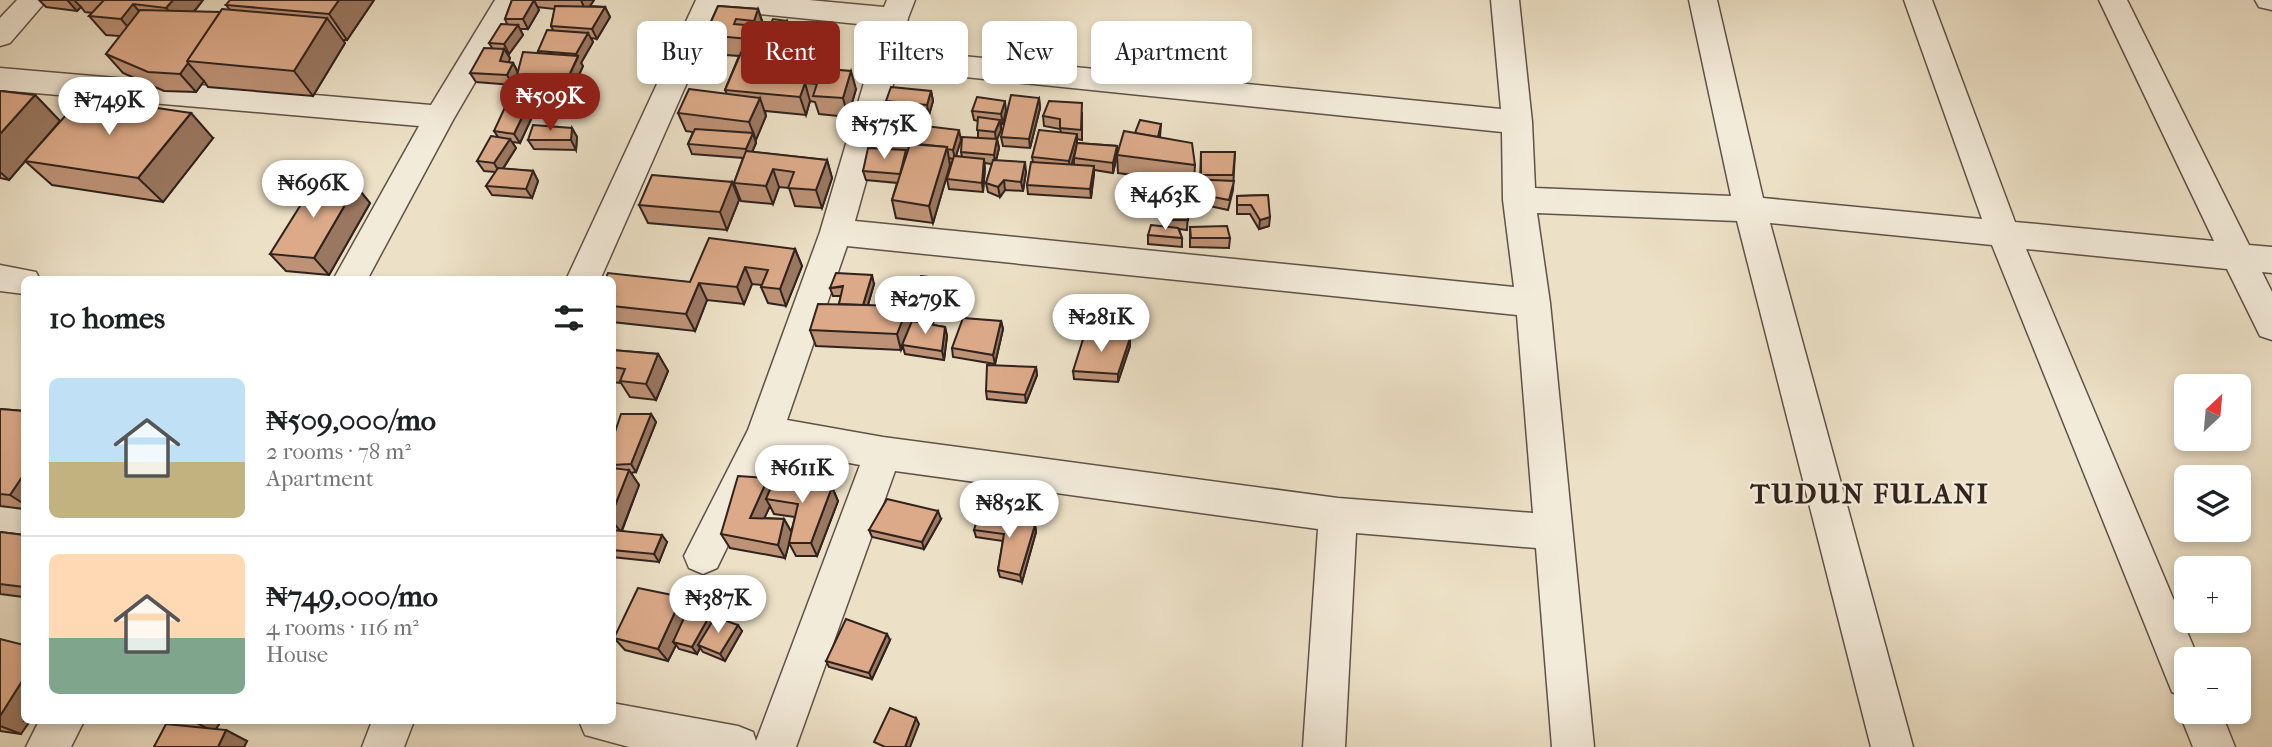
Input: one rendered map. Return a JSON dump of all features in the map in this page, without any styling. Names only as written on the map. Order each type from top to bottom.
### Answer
[{"type":"street","points":[[0,36],[33,0]]},
{"type":"street","points":[[352,276],[439,117],[509,0]]},
{"type":"street","points":[[585,276],[710,0],[898,9]]},
{"type":"street","points":[[1505,0],[1517,122],[1519,200],[1533,303],[1573,747]]},
{"type":"street","points":[[1703,0],[1750,209],[1892,747]]},
{"type":"street","points":[[1918,0],[2003,233],[2174,649]]},
{"type":"street","points":[[2113,0],[2272,326]]},
{"type":"street","points":[[968,67],[1517,122]]},
{"type":"street","points":[[0,79],[439,117]]},
{"type":"street","points":[[703,556],[765,432],[836,232],[879,84]]},
{"type":"street","points":[[1519,200],[1750,209],[2272,260]]},
{"type":"street","points":[[836,232],[1533,303]]},
{"type":"street","points":[[0,278],[21,281]]},
{"type":"street","points":[[765,432],[883,453],[1338,515],[1554,532]]},
{"type":"street","points":[[775,747],[883,453]]},
{"type":"street","points":[[1324,747],[1338,515]]},
{"type":"street","points":[[0,519],[21,522]]},
{"type":"street","points":[[47,747],[61,724]]},
{"type":"street","points":[[383,747],[392,724]]},
{"type":"street","points":[[610,724],[668,741],[738,747]]},
{"type":"street","points":[[2205,724],[2214,747]]},
{"type":"building","points":[[104,0],[173,0],[166,8],[133,4],[121,19],[89,16]]},
{"type":"building","points":[[230,0],[339,0],[329,14],[226,5]]},
{"type":"building","points":[[512,0],[534,0],[523,19],[505,19]]},
{"type":"building","points":[[555,6],[605,7],[592,29],[551,26]]},
{"type":"building","points":[[718,6],[758,9],[754,21],[736,19],[734,24],[741,25],[741,38],[727,37],[727,21],[711,21]]},
{"type":"building","points":[[222,9],[327,18],[294,71],[187,61]]},
{"type":"building","points":[[140,10],[220,12],[180,74],[148,72],[106,54]]},
{"type":"building","points":[[501,24],[518,25],[504,44],[489,43]]},
{"type":"building","points":[[547,30],[588,33],[576,54],[538,51]]},
{"type":"building","points":[[484,48],[504,49],[500,61],[513,63],[507,75],[470,73]]},
{"type":"building","points":[[523,52],[578,56],[567,80],[517,75]]},
{"type":"building","points":[[741,53],[741,84],[805,84],[800,97],[725,90]]},
{"type":"building","points":[[840,70],[851,71],[843,98],[813,96],[817,84],[840,84]]},
{"type":"building","points":[[891,87],[931,91],[927,105],[886,101]]},
{"type":"building","points":[[689,89],[760,98],[749,122],[678,113]]},
{"type":"building","points":[[0,91],[35,95],[0,134]]},
{"type":"building","points":[[1011,95],[1039,98],[1029,139],[1001,137]]},
{"type":"building","points":[[82,97],[191,113],[138,178],[25,161]]},
{"type":"building","points":[[977,97],[1005,101],[1001,114],[972,111]]},
{"type":"building","points":[[1049,101],[1082,103],[1081,130],[1060,128],[1060,119],[1043,116]]},
{"type":"building","points":[[506,105],[527,107],[514,134],[494,131]]},
{"type":"building","points":[[901,107],[927,110],[917,129],[894,127]]},
{"type":"building","points":[[978,117],[1000,120],[995,132],[977,130]]},
{"type":"building","points":[[1140,120],[1161,124],[1158,137],[1135,133]]},
{"type":"building","points":[[533,125],[572,128],[571,140],[528,140]]},
{"type":"building","points":[[925,126],[959,130],[953,150],[918,144]]},
{"type":"building","points":[[695,129],[753,133],[746,149],[688,144]]},
{"type":"building","points":[[876,129],[917,133],[908,146],[871,144]]},
{"type":"building","points":[[1039,130],[1077,134],[1069,161],[1032,157]]},
{"type":"building","points":[[1124,131],[1192,143],[1195,165],[1117,155]]},
{"type":"building","points":[[491,136],[510,139],[494,163],[477,161]]},
{"type":"building","points":[[962,137],[997,139],[994,155],[961,152]]},
{"type":"building","points":[[1077,143],[1117,146],[1113,163],[1074,158]]},
{"type":"building","points":[[910,144],[947,147],[929,206],[892,200]]},
{"type":"building","points":[[868,148],[906,150],[900,174],[863,171]]},
{"type":"building","points":[[746,151],[827,160],[816,190],[788,188],[794,172],[773,169],[766,186],[734,183]]},
{"type":"building","points":[[1201,152],[1235,152],[1233,175],[1201,175]]},
{"type":"building","points":[[954,156],[984,159],[982,183],[947,179]]},
{"type":"building","points":[[993,160],[1025,162],[1021,182],[1004,180],[998,187],[986,183]]},
{"type":"building","points":[[1031,162],[1094,166],[1090,189],[1027,185]]},
{"type":"building","points":[[498,168],[533,171],[526,189],[486,186]]},
{"type":"building","points":[[652,175],[732,182],[720,212],[639,205]]},
{"type":"building","points":[[1157,176],[1184,178],[1184,186],[1168,183],[1164,190],[1154,187]]},
{"type":"building","points":[[1189,179],[1234,181],[1229,200],[1192,193]]},
{"type":"building","points":[[315,182],[356,186],[314,258],[270,254]]},
{"type":"building","points":[[1171,193],[1189,194],[1188,220],[1167,220]]},
{"type":"building","points":[[1268,195],[1270,217],[1260,220],[1251,205],[1237,205],[1237,196]]},
{"type":"building","points":[[1151,225],[1178,228],[1182,238],[1148,235]]},
{"type":"building","points":[[1227,226],[1230,238],[1191,238],[1190,227]]},
{"type":"building","points":[[709,238],[795,249],[780,289],[761,287],[768,270],[745,267],[737,287],[699,283],[686,314],[616,306],[616,276],[607,276],[608,273],[690,282]]},
{"type":"building","points":[[836,273],[872,275],[863,305],[839,304],[843,286],[830,288]]},
{"type":"building","points":[[921,276],[944,279],[930,318],[911,310]]},
{"type":"building","points":[[818,304],[908,306],[897,334],[810,330]]},
{"type":"building","points":[[963,318],[1001,321],[993,355],[952,348]]},
{"type":"building","points":[[912,321],[945,327],[942,351],[902,345]]},
{"type":"building","points":[[1085,333],[1130,338],[1118,374],[1073,371]]},
{"type":"building","points":[[616,350],[658,354],[646,384],[620,381],[625,369],[616,368]]},
{"type":"building","points":[[987,365],[1036,367],[1025,395],[986,391]]},
{"type":"building","points":[[0,409],[21,411],[21,478],[10,495],[0,494]]},
{"type":"building","points":[[621,414],[651,414],[631,464],[616,465],[616,429]]},
{"type":"building","points":[[616,468],[629,470],[616,503]]},
{"type":"building","points":[[776,475],[832,487],[811,543],[789,543],[798,504],[766,499]]},
{"type":"building","points":[[738,476],[768,478],[750,518],[784,519],[778,545],[721,534]]},
{"type":"building","points":[[887,499],[938,511],[922,542],[869,530]]},
{"type":"building","points":[[979,513],[1035,525],[1020,575],[998,570],[1004,534],[974,530]]},
{"type":"building","points":[[616,530],[662,535],[654,554],[616,550]]},
{"type":"building","points":[[0,532],[21,535],[21,587],[0,584]]},
{"type":"building","points":[[638,588],[682,597],[658,649],[616,638]]},
{"type":"building","points":[[688,609],[710,615],[692,647],[673,642]]},
{"type":"building","points":[[715,617],[738,625],[720,654],[698,645]]},
{"type":"building","points":[[846,619],[887,634],[869,673],[826,661]]},
{"type":"building","points":[[0,639],[21,644],[21,683],[0,716]]},
{"type":"building","points":[[890,708],[916,718],[905,747],[885,747],[874,742]]},
{"type":"building","points":[[166,724],[226,730],[218,747],[154,747]]},
{"type":"district","name":"TUDUN FULANI","points":[[1870,493]]}]
